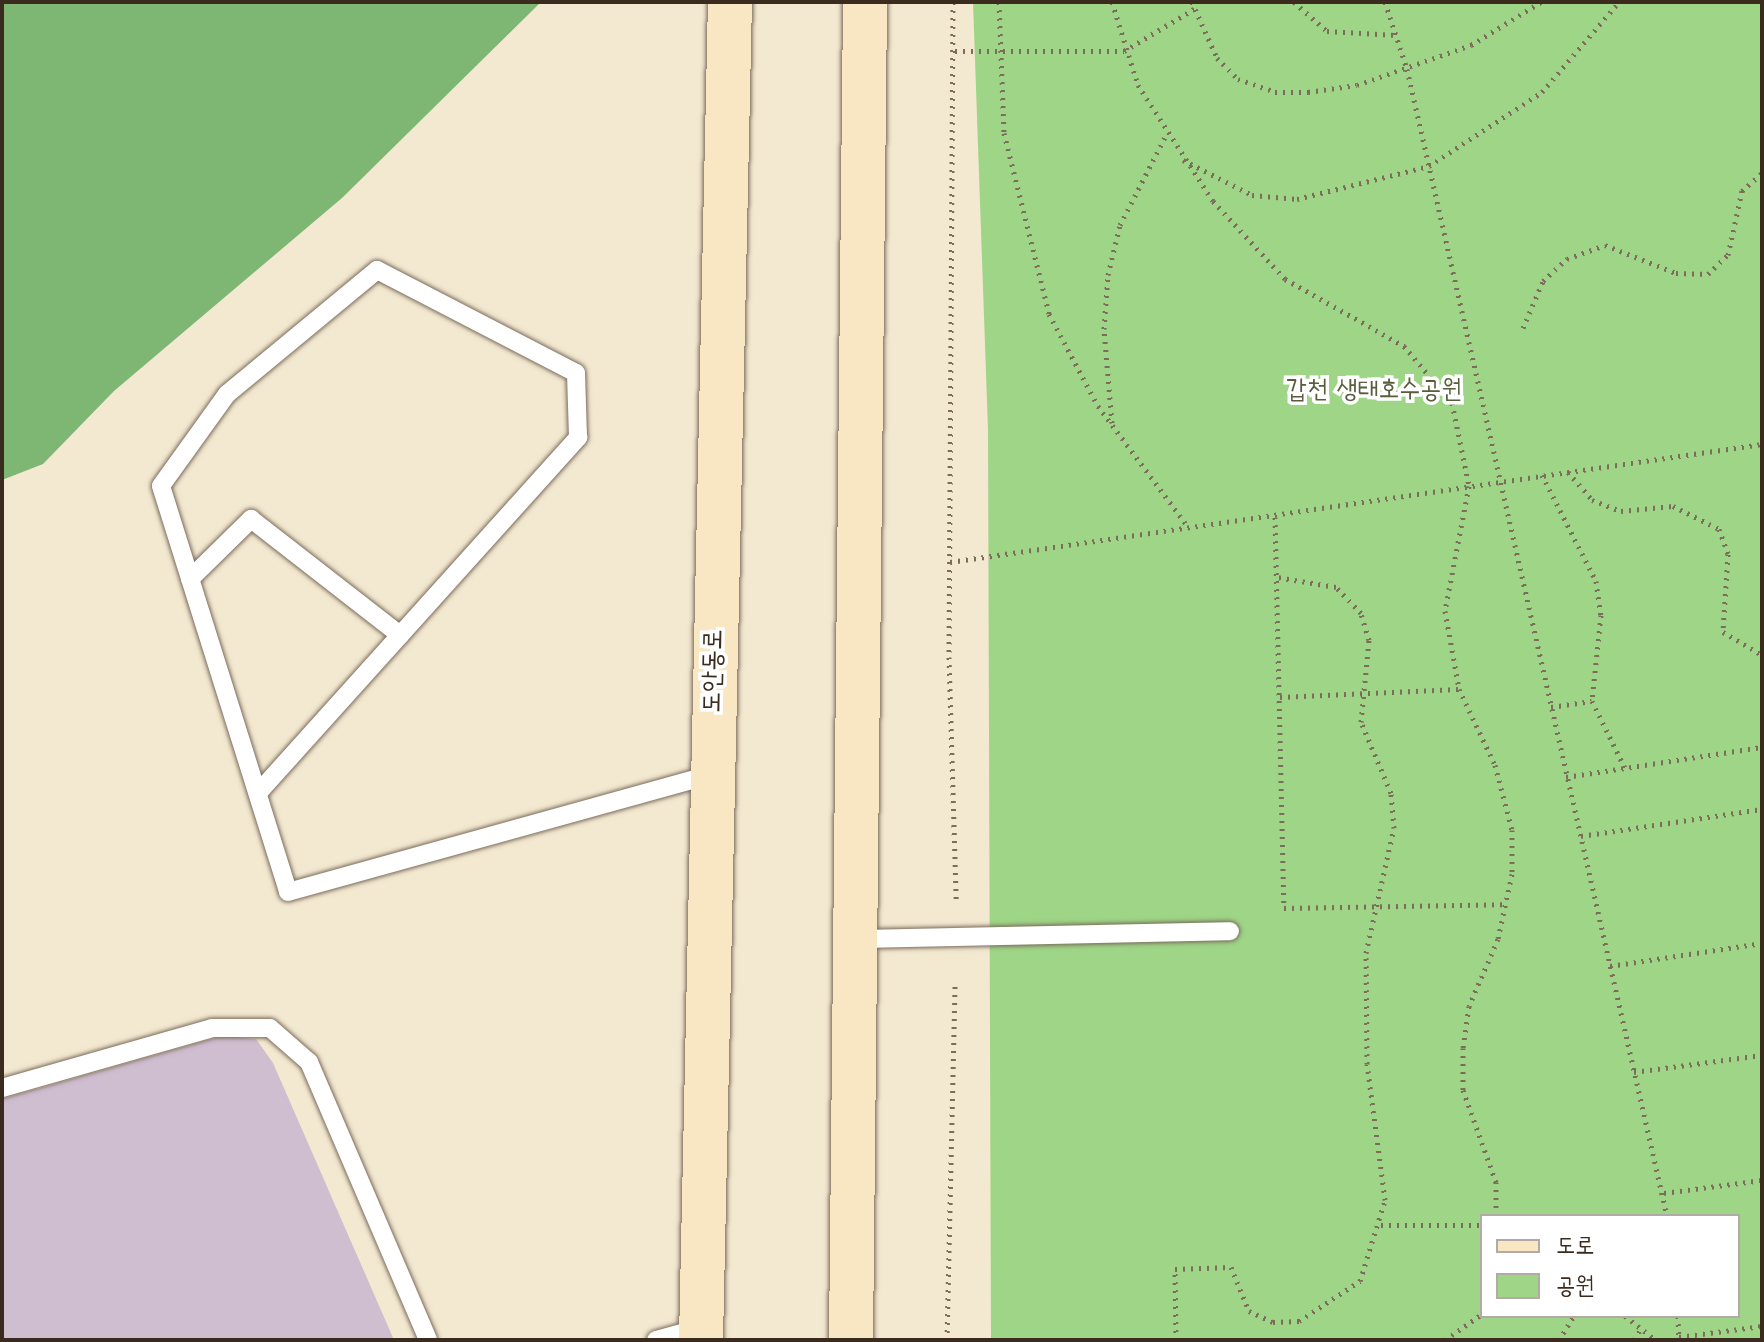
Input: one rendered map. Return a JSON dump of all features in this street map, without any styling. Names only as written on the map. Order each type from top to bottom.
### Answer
[{"type":"main road","name":"도안동로","points":[[701,1334],[710,775],[730,2]]},
{"type":"main road","points":[[851,1340],[858,939],[865,2]]},
{"type":"lane","points":[[258,793],[578,437],[576,373],[377,270],[227,394],[161,486],[288,892],[710,775]]},
{"type":"lane","points":[[190,579],[251,519],[400,635]]},
{"type":"lane","points":[[858,939],[1230,931]]},
{"type":"lane","points":[[2,1088],[212,1028],[270,1028],[309,1062],[428,1340]]},
{"type":"lane","points":[[656,1340],[701,1334]]},
{"type":"path","points":[[953,2],[950,562],[956,899]]},
{"type":"path","points":[[999,2],[997,52],[1007,148],[1049,314],[1112,424],[1189,529]]},
{"type":"path","points":[[1112,2],[1124,51],[1183,159],[1285,279],[1404,346],[1452,403],[1469,486],[1445,611],[1459,689],[1495,765],[1512,830],[1504,904],[1463,1048],[1463,1090],[1496,1182],[1496,1214]]},
{"type":"path","points":[[1294,2],[1327,31],[1396,35]]},
{"type":"path","points":[[1385,2],[1407,69],[1667,1214]]},
{"type":"path","points":[[955,51],[1124,51],[1193,6],[1217,58],[1238,79],[1275,92],[1357,85],[1407,69],[1471,45],[1541,2]]},
{"type":"path","points":[[1183,159],[1252,195],[1297,199],[1429,166],[1542,92],[1619,2]]},
{"type":"path","points":[[1112,424],[1104,329],[1108,275],[1120,225],[1167,133]]},
{"type":"path","points":[[1523,328],[1543,281],[1567,259],[1605,245],[1676,273],[1708,274],[1728,255],[1742,191],[1762,173]]},
{"type":"path","points":[[950,562],[1762,444]]},
{"type":"path","points":[[1567,471],[1607,505],[1673,506],[1719,529],[1729,577],[1723,632],[1762,655]]},
{"type":"path","points":[[1542,475],[1596,581],[1601,615],[1592,701],[1625,768]]},
{"type":"path","points":[[1275,517],[1284,908],[1504,904]]},
{"type":"path","points":[[1176,1340],[1175,1269],[1231,1267],[1249,1311],[1273,1322],[1299,1321],[1360,1281],[1381,1225],[1385,1200],[1367,1064],[1374,906],[1394,828],[1391,793],[1361,722],[1360,693],[1369,640],[1361,613],[1336,587],[1277,577]]},
{"type":"path","points":[[1280,697],[1459,689]]},
{"type":"path","points":[[1551,707],[1592,701]]},
{"type":"path","points":[[1566,777],[1762,747]]},
{"type":"path","points":[[1581,836],[1762,809]]},
{"type":"path","points":[[1610,966],[1762,943]]},
{"type":"path","points":[[947,1340],[955,983]]},
{"type":"path","points":[[1634,1072],[1762,1055]]},
{"type":"path","points":[[1664,1193],[1762,1180]]},
{"type":"path","points":[[1381,1225],[1480,1225]]},
{"type":"path","points":[[1445,1340],[1480,1315]]},
{"type":"path","points":[[1559,1340],[1573,1318]]},
{"type":"path","points":[[1628,1318],[1656,1340]]},
{"type":"path","points":[[1678,1318],[1679,1339],[1762,1326]]},
{"type":"path","points":[[1635,1340],[1641,1328]]},
{"type":"shaded area","points":[[222,1036],[256,1039],[273,1063],[394,1340],[2,1340],[2,1099]]},
{"type":"green space","points":[[2,2],[541,2],[342,198],[114,391],[43,464],[2,480]]},
{"type":"green space","name":"갑천 생태호수공원","points":[[973,2],[1762,2],[1762,1340],[991,1340],[988,430]]}]
